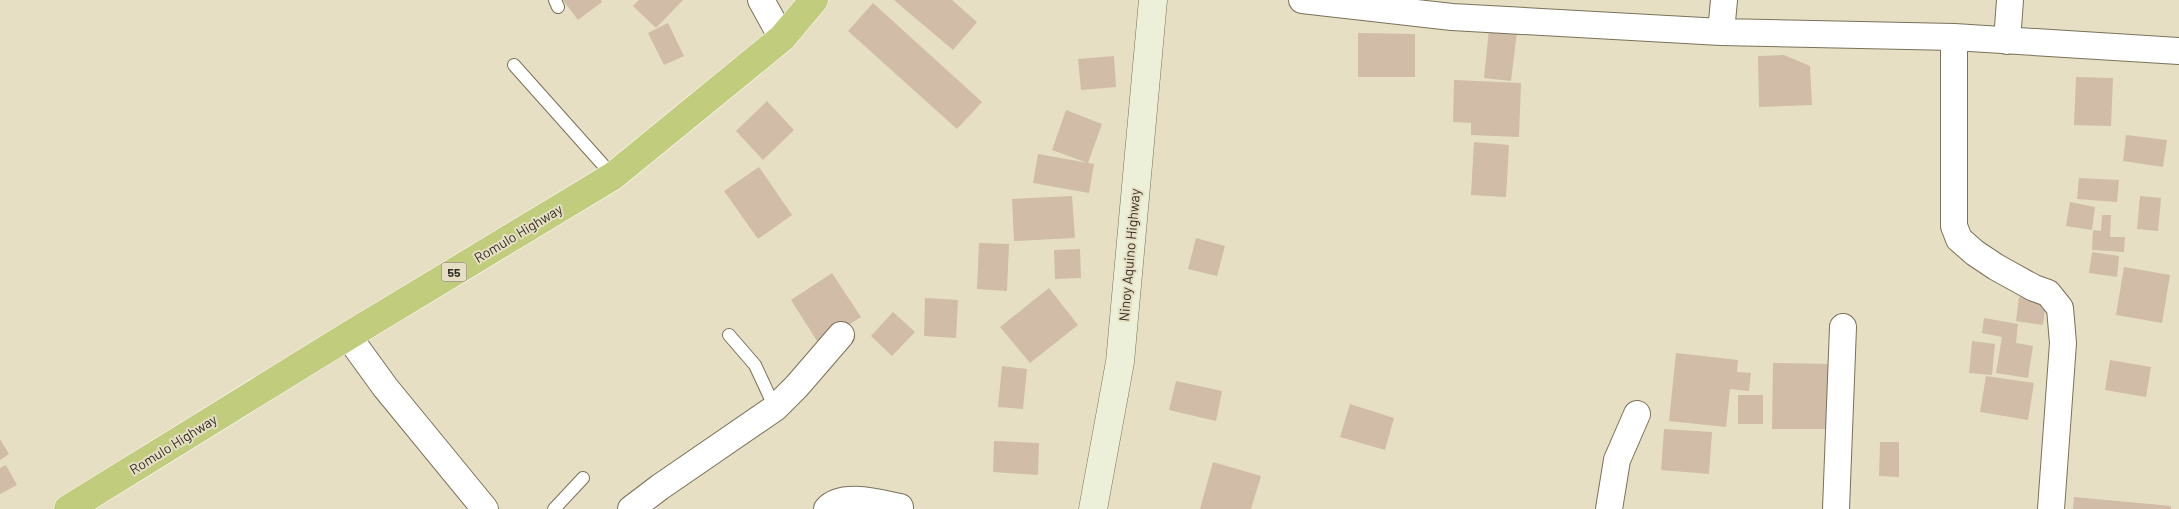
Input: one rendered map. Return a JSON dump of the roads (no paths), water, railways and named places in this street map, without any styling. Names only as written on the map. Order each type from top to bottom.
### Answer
[{"type":"highway","name":"Romulo Highway","points":[[68,509],[348,336],[613,176],[782,38],[814,0]]},
{"type":"main road","name":"Ninoy Aquino Highway","points":[[1093,509],[1120,362],[1153,0]]},
{"type":"street","points":[[760,0],[782,38]]},
{"type":"street","points":[[1302,0],[1452,9],[1721,32],[1954,37],[2179,51]]},
{"type":"street","points":[[1721,32],[1724,0]]},
{"type":"street","points":[[2007,40],[2010,0]]},
{"type":"street","points":[[1954,37],[1954,226],[1959,239],[1975,253],[2018,280],[2048,293],[2060,308],[2063,343],[2051,509]]},
{"type":"street","points":[[1836,509],[1843,327]]},
{"type":"street","points":[[631,509],[775,408],[798,386],[841,335]]},
{"type":"street","points":[[348,336],[385,387],[485,509]]},
{"type":"street","points":[[1609,509],[1617,460],[1638,414]]},
{"type":"street","points":[[827,509],[831,505],[844,500],[869,501],[900,507]]},
{"type":"lane","points":[[514,65],[613,176]]},
{"type":"lane","points":[[729,335],[755,365],[775,408]]},
{"type":"lane","points":[[554,509],[583,478]]}]
